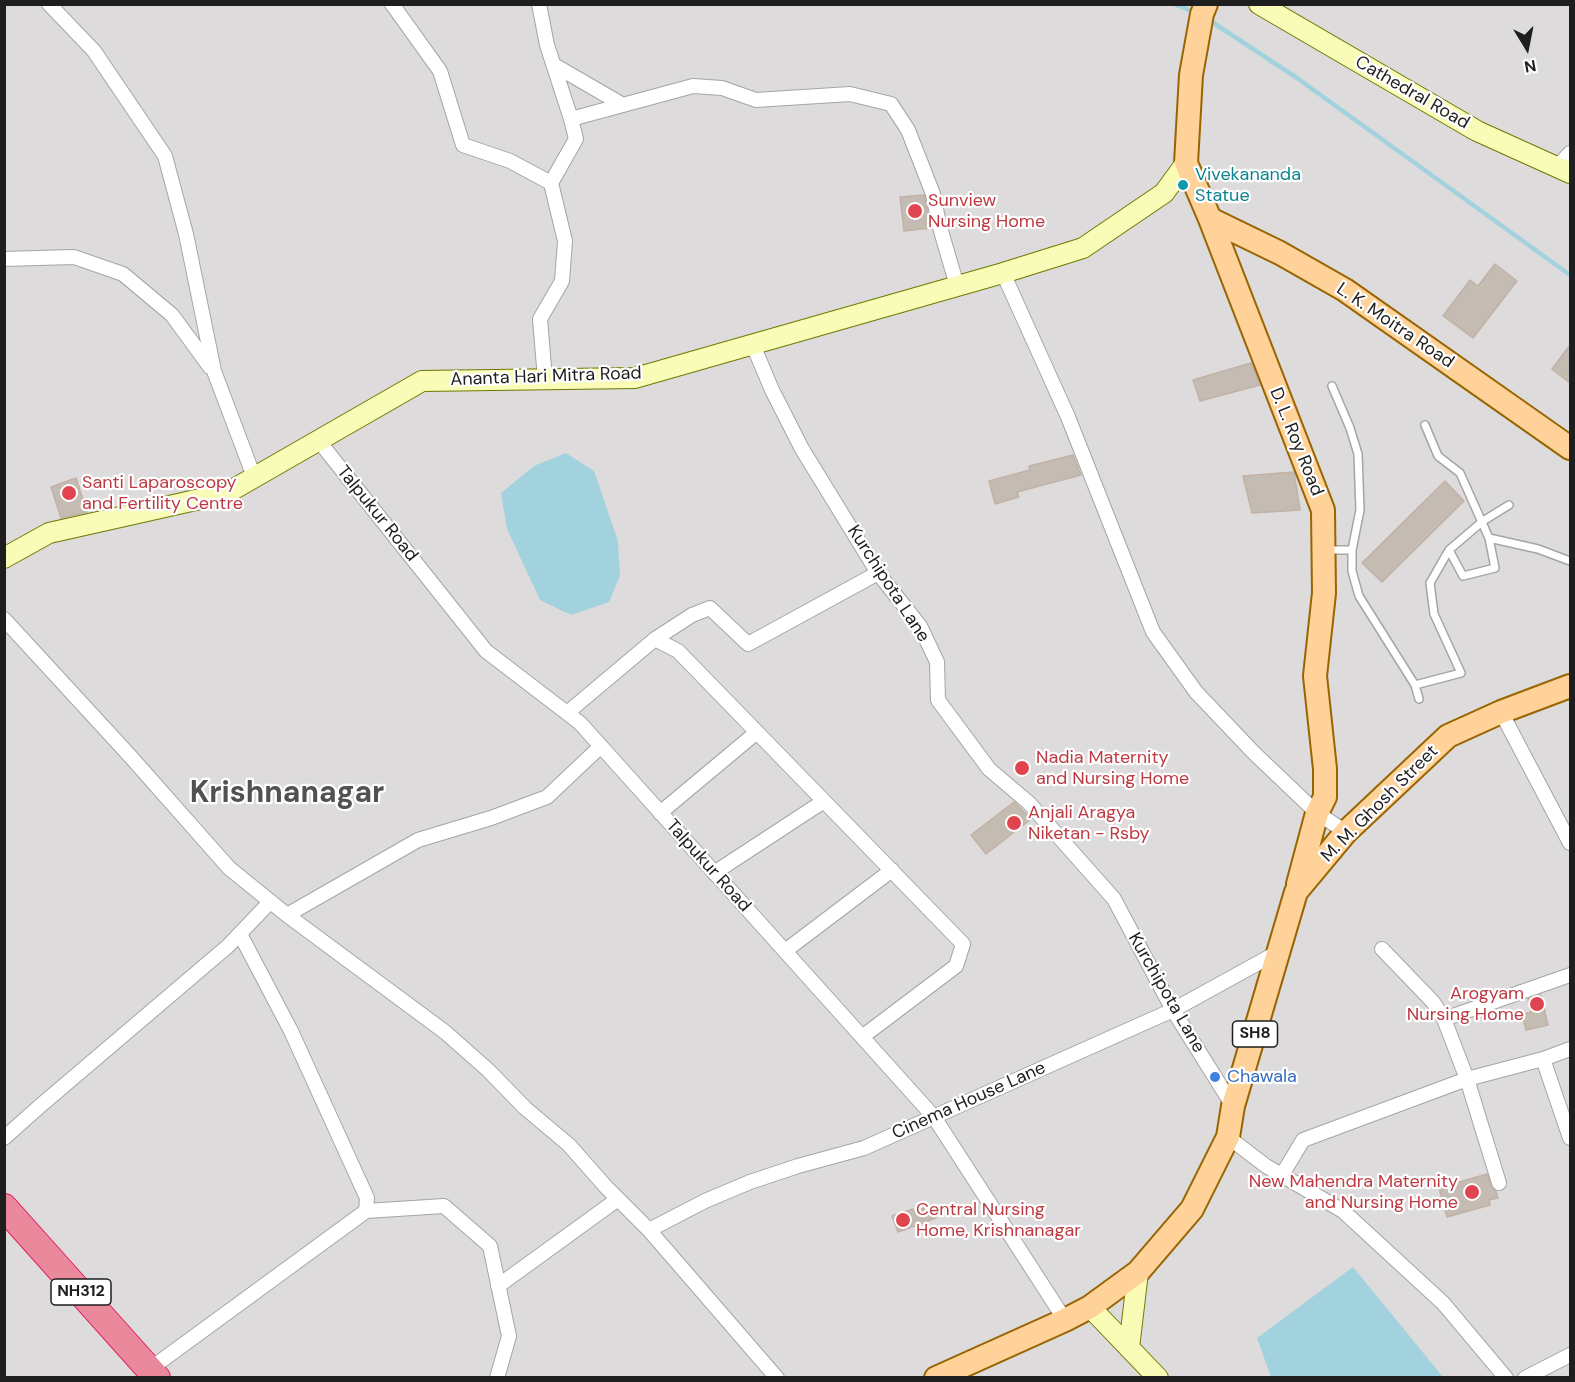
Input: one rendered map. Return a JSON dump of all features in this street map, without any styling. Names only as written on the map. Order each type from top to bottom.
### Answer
[{"type":"highway","name":"NH312","points":[[4,1207],[154,1373]]},
{"type":"main road","name":"D. L. Roy Road","points":[[1206,4],[1191,75],[1186,163],[1323,510],[1324,593],[1315,676],[1326,769],[1325,797],[1317,813],[1296,892]]},
{"type":"main road","name":"Cathedral Road","points":[[1259,4],[1476,131],[1566,164]]},
{"type":"main road","name":"Ananta Hari Mitra Road","points":[[4,558],[49,533],[226,493],[423,381],[635,378],[1083,248],[1164,193],[1186,163]]},
{"type":"main road","name":"L. K. Moitra Road","points":[[1209,219],[1280,253],[1345,290],[1570,448]]},
{"type":"main road","name":"M. M. Ghosh Street","points":[[936,1377],[1065,1320],[1090,1307],[1138,1272],[1192,1209],[1228,1137],[1233,1106],[1296,892],[1346,832],[1448,736],[1501,712],[1570,686]]},
{"type":"main road","points":[[1129,1348],[1138,1272]]},
{"type":"main road","points":[[1090,1307],[1158,1377]]},
{"type":"street","points":[[50,4],[94,51],[165,156],[186,234],[214,371],[254,477]]},
{"type":"street","points":[[392,4],[440,70],[463,145],[510,161],[551,183]]},
{"type":"street","points":[[539,4],[548,45],[576,139],[551,183],[565,241],[562,281],[540,319],[545,379]]},
{"type":"street","points":[[554,65],[623,105]]},
{"type":"street","points":[[571,119],[693,86],[722,88],[756,100],[850,94],[891,104],[908,130],[933,194],[957,286]]},
{"type":"street","points":[[4,259],[74,257],[123,274],[172,315],[214,371]]},
{"type":"street","points":[[1003,273],[1068,417],[1153,632],[1196,692],[1254,753],[1317,813],[1346,832]]},
{"type":"street","name":"Kurchipota Lane","points":[[753,345],[772,390],[802,449],[879,573],[920,626],[937,662],[938,700],[988,769],[1029,803],[1114,899],[1173,1010],[1233,1106]]},
{"type":"street","name":"Talpukur Road","points":[[318,440],[486,651],[580,723],[934,1117],[1065,1320]]},
{"type":"street","points":[[567,713],[655,639],[692,615],[710,608],[748,644],[879,573]]},
{"type":"street","points":[[4,619],[229,868],[287,915],[446,1032],[525,1108],[569,1145],[649,1230],[777,1377]]},
{"type":"street","points":[[655,639],[678,651],[963,944],[957,966],[862,1037]]},
{"type":"street","points":[[1501,712],[1570,843]]},
{"type":"street","points":[[660,813],[757,732]]},
{"type":"street","points":[[287,915],[418,840],[491,818],[547,797],[601,746]]},
{"type":"street","points":[[714,873],[824,801]]},
{"type":"street","points":[[785,951],[892,870]]},
{"type":"street","points":[[4,1138],[228,946],[270,902]]},
{"type":"street","points":[[240,934],[291,1032],[363,1187],[367,1198],[366,1210]]},
{"type":"street","points":[[1382,949],[1433,1002],[1444,1019],[1467,1079],[1499,1183]]},
{"type":"street","name":"Cinema House Lane","points":[[649,1230],[705,1201],[750,1182],[864,1148],[1173,1010],[1280,951]]},
{"type":"street","points":[[1444,1019],[1570,975]]},
{"type":"street","points":[[1281,1175],[1304,1140],[1467,1079],[1543,1059],[1570,1049]]},
{"type":"street","points":[[1543,1059],[1570,1138]]},
{"type":"street","points":[[1228,1137],[1266,1166],[1343,1211],[1443,1303],[1506,1377]]},
{"type":"street","points":[[498,1286],[618,1199]]},
{"type":"street","points":[[154,1373],[366,1210],[444,1206],[490,1246],[509,1336],[497,1377]]},
{"type":"street","points":[[1525,1377],[1570,1355]]},
{"type":"lane","points":[[1332,386],[1350,428],[1358,454],[1360,510],[1352,550],[1352,571],[1359,596],[1415,686],[1419,699]]},
{"type":"lane","points":[[1425,425],[1438,456],[1460,473],[1483,521],[1489,538],[1494,568],[1463,576],[1449,550]]},
{"type":"lane","points":[[1415,686],[1461,673],[1434,614],[1430,583],[1449,550],[1483,521],[1509,505]]},
{"type":"lane","points":[[1489,538],[1538,549],[1570,561]]},
{"type":"lane","points":[[1323,550],[1352,550]]},
{"type":"shaded area","points":[[5,5],[1570,5],[1570,1377],[5,1377]]},
{"type":"water","points":[[566,453],[594,471],[618,541],[620,576],[609,602],[571,615],[540,600],[507,529],[501,493],[534,466]]},
{"type":"water","points":[[1353,1267],[1443,1377],[1271,1377],[1257,1338]]},
{"type":"building","points":[[924,195],[931,228],[904,231],[900,197]]},
{"type":"building","points":[[1495,264],[1517,281],[1473,338],[1443,316],[1470,280],[1478,286]]},
{"type":"building","points":[[1570,345],[1570,383],[1552,369]]},
{"type":"building","points":[[1251,363],[1260,385],[1200,401],[1193,380]]},
{"type":"building","points":[[1073,455],[1081,475],[1017,492],[1019,497],[995,504],[989,481],[1030,470],[1029,466]]},
{"type":"building","points":[[1294,472],[1300,510],[1252,513],[1243,476]]},
{"type":"building","points":[[76,478],[87,512],[61,518],[51,487]]},
{"type":"building","points":[[1445,481],[1464,501],[1382,582],[1362,563]]},
{"type":"building","points":[[1014,802],[1031,819],[986,854],[971,835]]},
{"type":"building","points":[[1541,995],[1548,1025],[1526,1030],[1522,1015],[1531,1012],[1528,999]]},
{"type":"building","points":[[1487,1174],[1498,1198],[1489,1200],[1490,1205],[1447,1217],[1439,1188]]},
{"type":"building","points":[[931,1205],[936,1218],[898,1232],[892,1216],[913,1209],[915,1212]]},
{"type":"waterway","points":[[1174,4],[1197,13]]},
{"type":"waterway","points":[[1209,20],[1297,78],[1570,275]]},
{"type":"place","name":"Vivekananda Statue","points":[[1183,185]]},
{"type":"place","name":"Sunview Nursing Home","points":[[915,211]]},
{"type":"place","name":"Santi Laparoscopy and Fertility Centre","points":[[69,493]]},
{"type":"place","name":"Nadia Maternity and Nursing Home","points":[[1022,768]]},
{"type":"place","name":"Anjali Aragya Niketan - Rsby","points":[[1014,823]]},
{"type":"place","name":"Arogyam Nursing Home","points":[[1537,1004]]},
{"type":"place","name":"Chawala","points":[[1215,1077]]},
{"type":"place","name":"New Mahendra Maternity and Nursing Home","points":[[1472,1192]]},
{"type":"place","name":"Central Nursing Home, Krishnanagar","points":[[903,1220]]},
{"type":"district","name":"Krishnanagar","points":[[287,794]]}]
